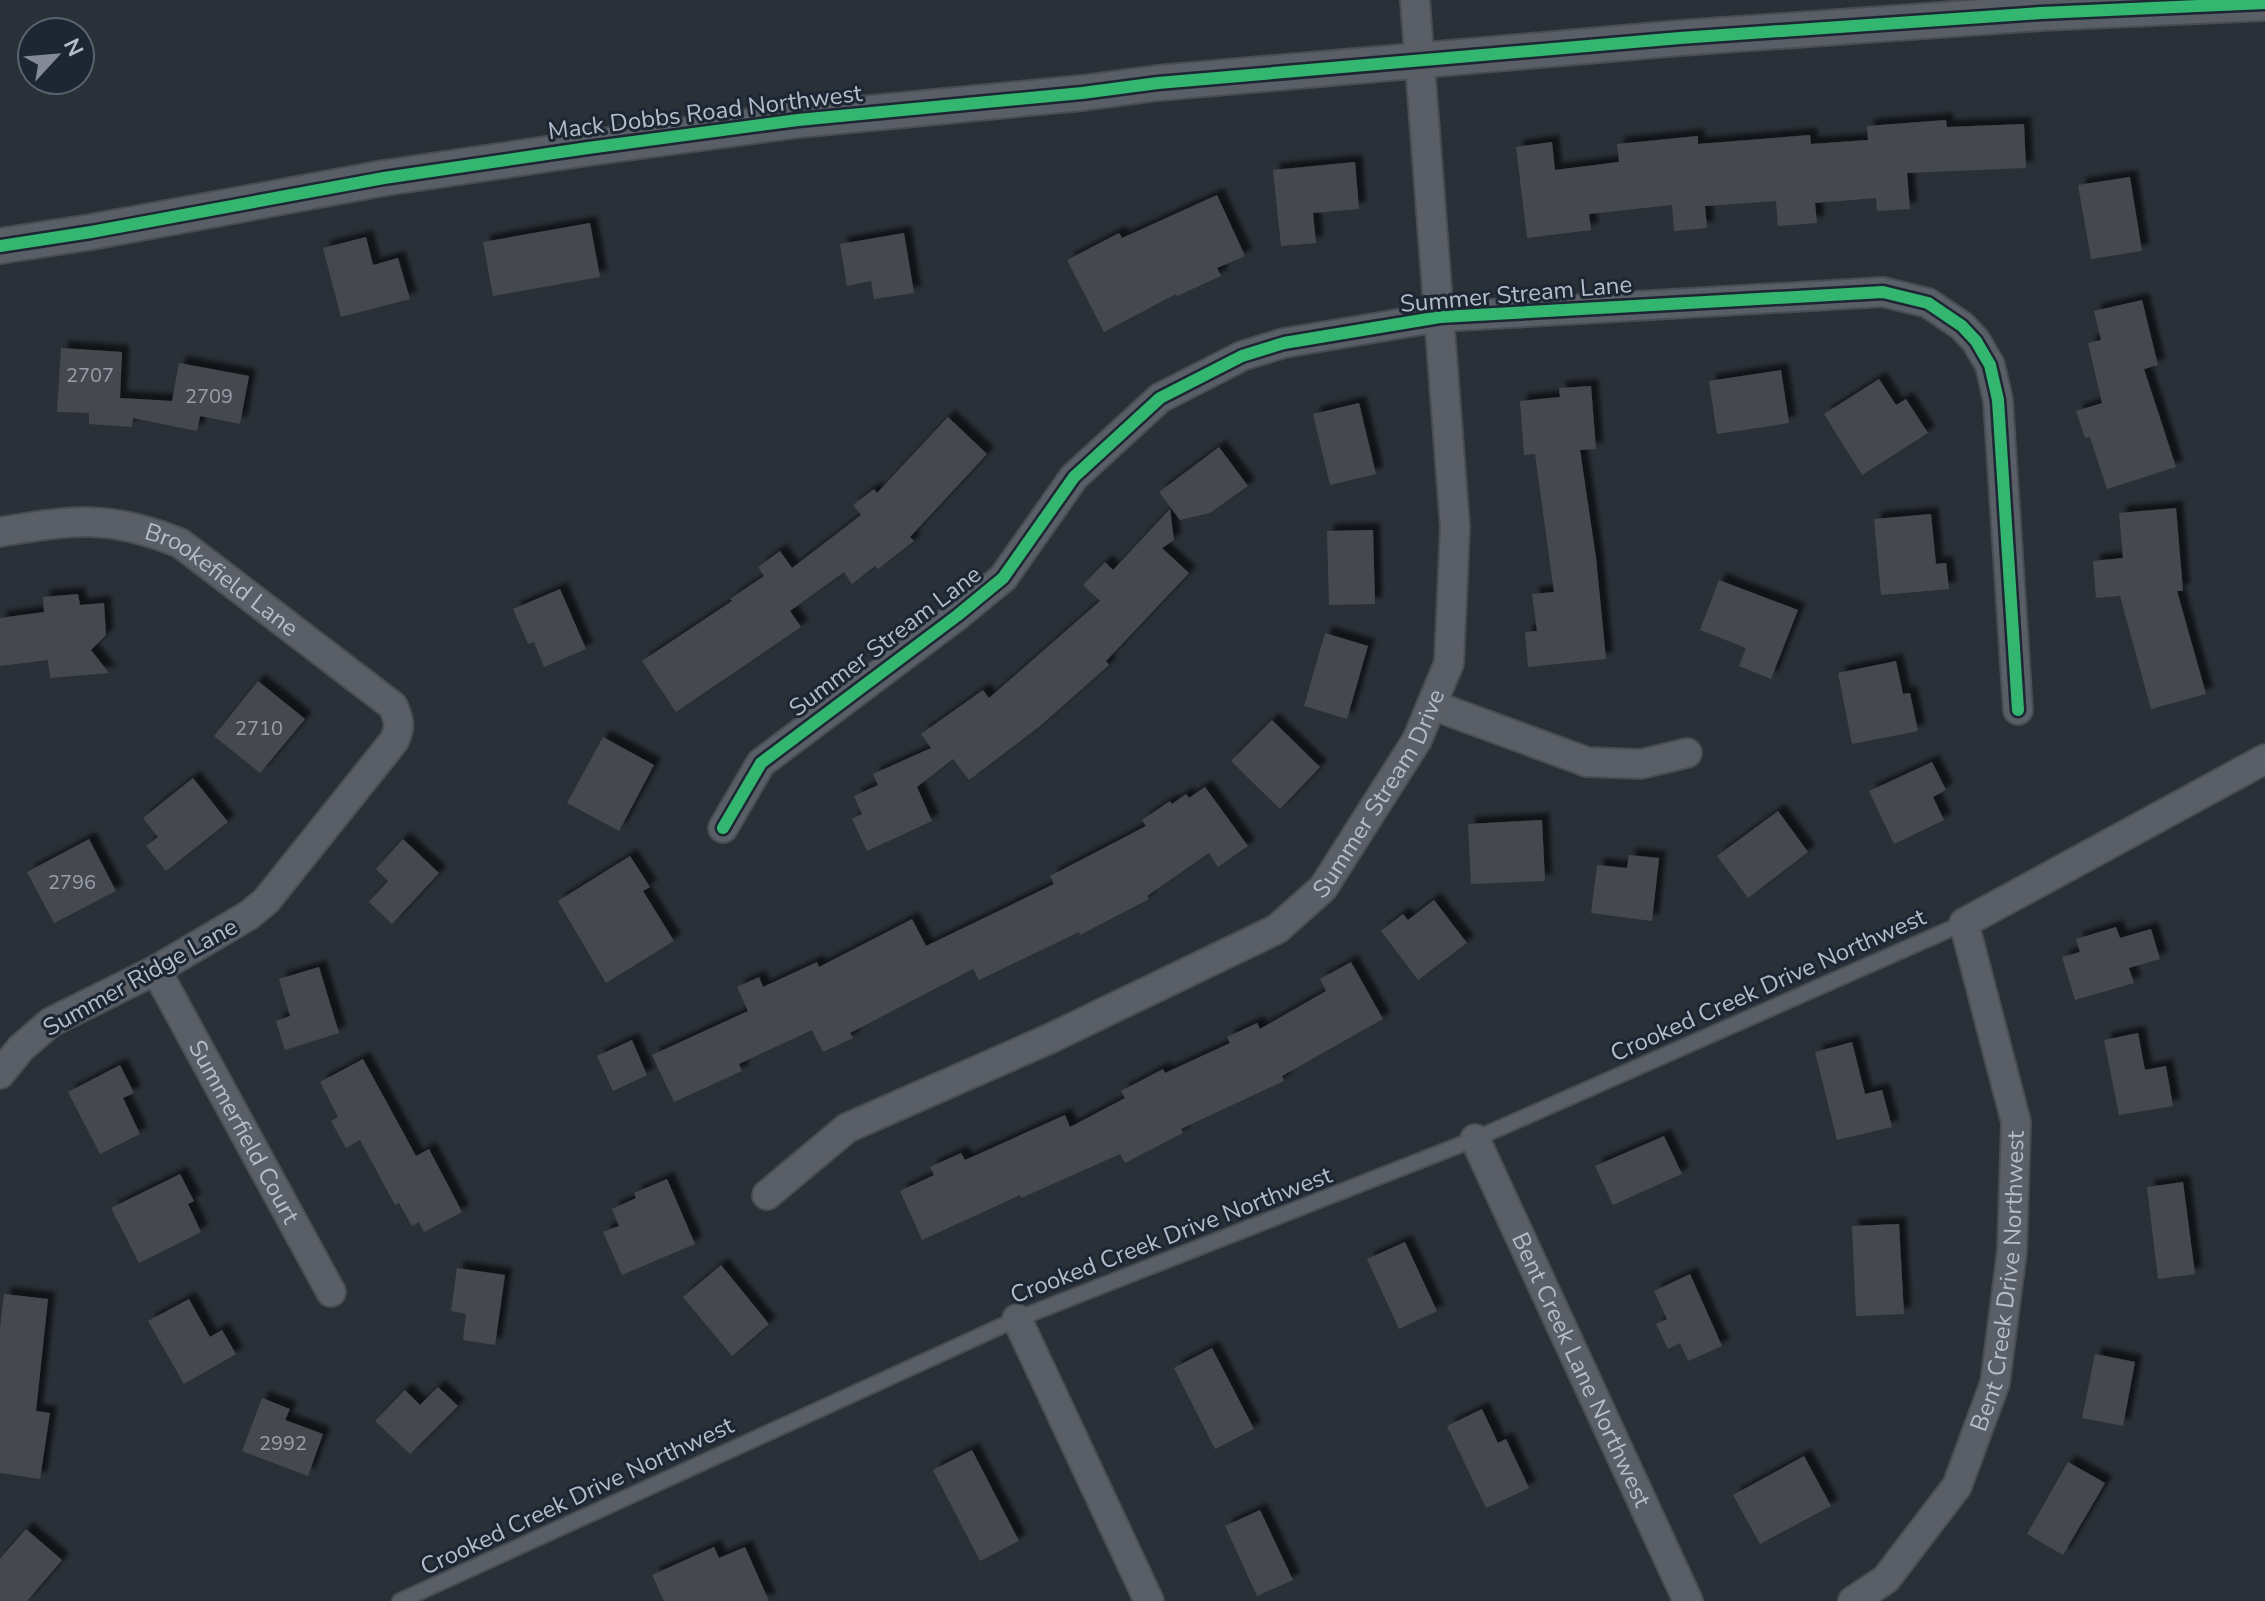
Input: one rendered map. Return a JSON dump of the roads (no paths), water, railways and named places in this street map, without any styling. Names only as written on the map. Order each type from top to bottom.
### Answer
[{"type":"street","name":"Summer Stream Drive","points":[[767,1195],[847,1128],[1049,1039],[1277,929],[1323,888],[1417,740],[1449,663],[1455,527],[1415,0]]},
{"type":"street","name":"Mack Dobbs Road Northwest","points":[[0,246],[384,178],[798,120],[1158,83],[1680,38],[1977,17],[2265,3]]},
{"type":"street","name":"Summer Stream Lane","points":[[723,828],[761,763],[1003,578],[1074,477],[1160,398],[1242,356],[1284,343],[1440,317],[1883,292],[1928,303],[1951,318],[1962,326],[1990,365],[1998,400],[2018,710]]},
{"type":"street","name":"Brookefield Lane","points":[[0,532],[76,521],[104,521],[153,532],[180,543],[393,706],[399,720],[399,731]]},
{"type":"street","points":[[1432,705],[1587,762],[1641,764],[1687,753]]},
{"type":"street","name":"Summer Ridge Lane","points":[[0,1074],[21,1048],[51,1022],[156,970],[249,915],[266,901],[370,773],[399,731]]},
{"type":"street","points":[[1964,923],[2265,759]]},
{"type":"street","name":"Bent Creek Drive Northwest","points":[[1853,1601],[1886,1579],[1957,1486],[1995,1383],[2012,1251],[2016,1122],[1964,923]]},
{"type":"street","name":"Summerfield Court","points":[[156,970],[331,1292]]},
{"type":"street","name":"Bent Creek Lane Northwest","points":[[1475,1139],[1688,1601]]},
{"type":"street","points":[[1017,1319],[1149,1601]]},
{"type":"lane","name":"Crooked Creek Drive Northwest","points":[[400,1601],[1017,1319],[1475,1139],[1964,923]]}]
